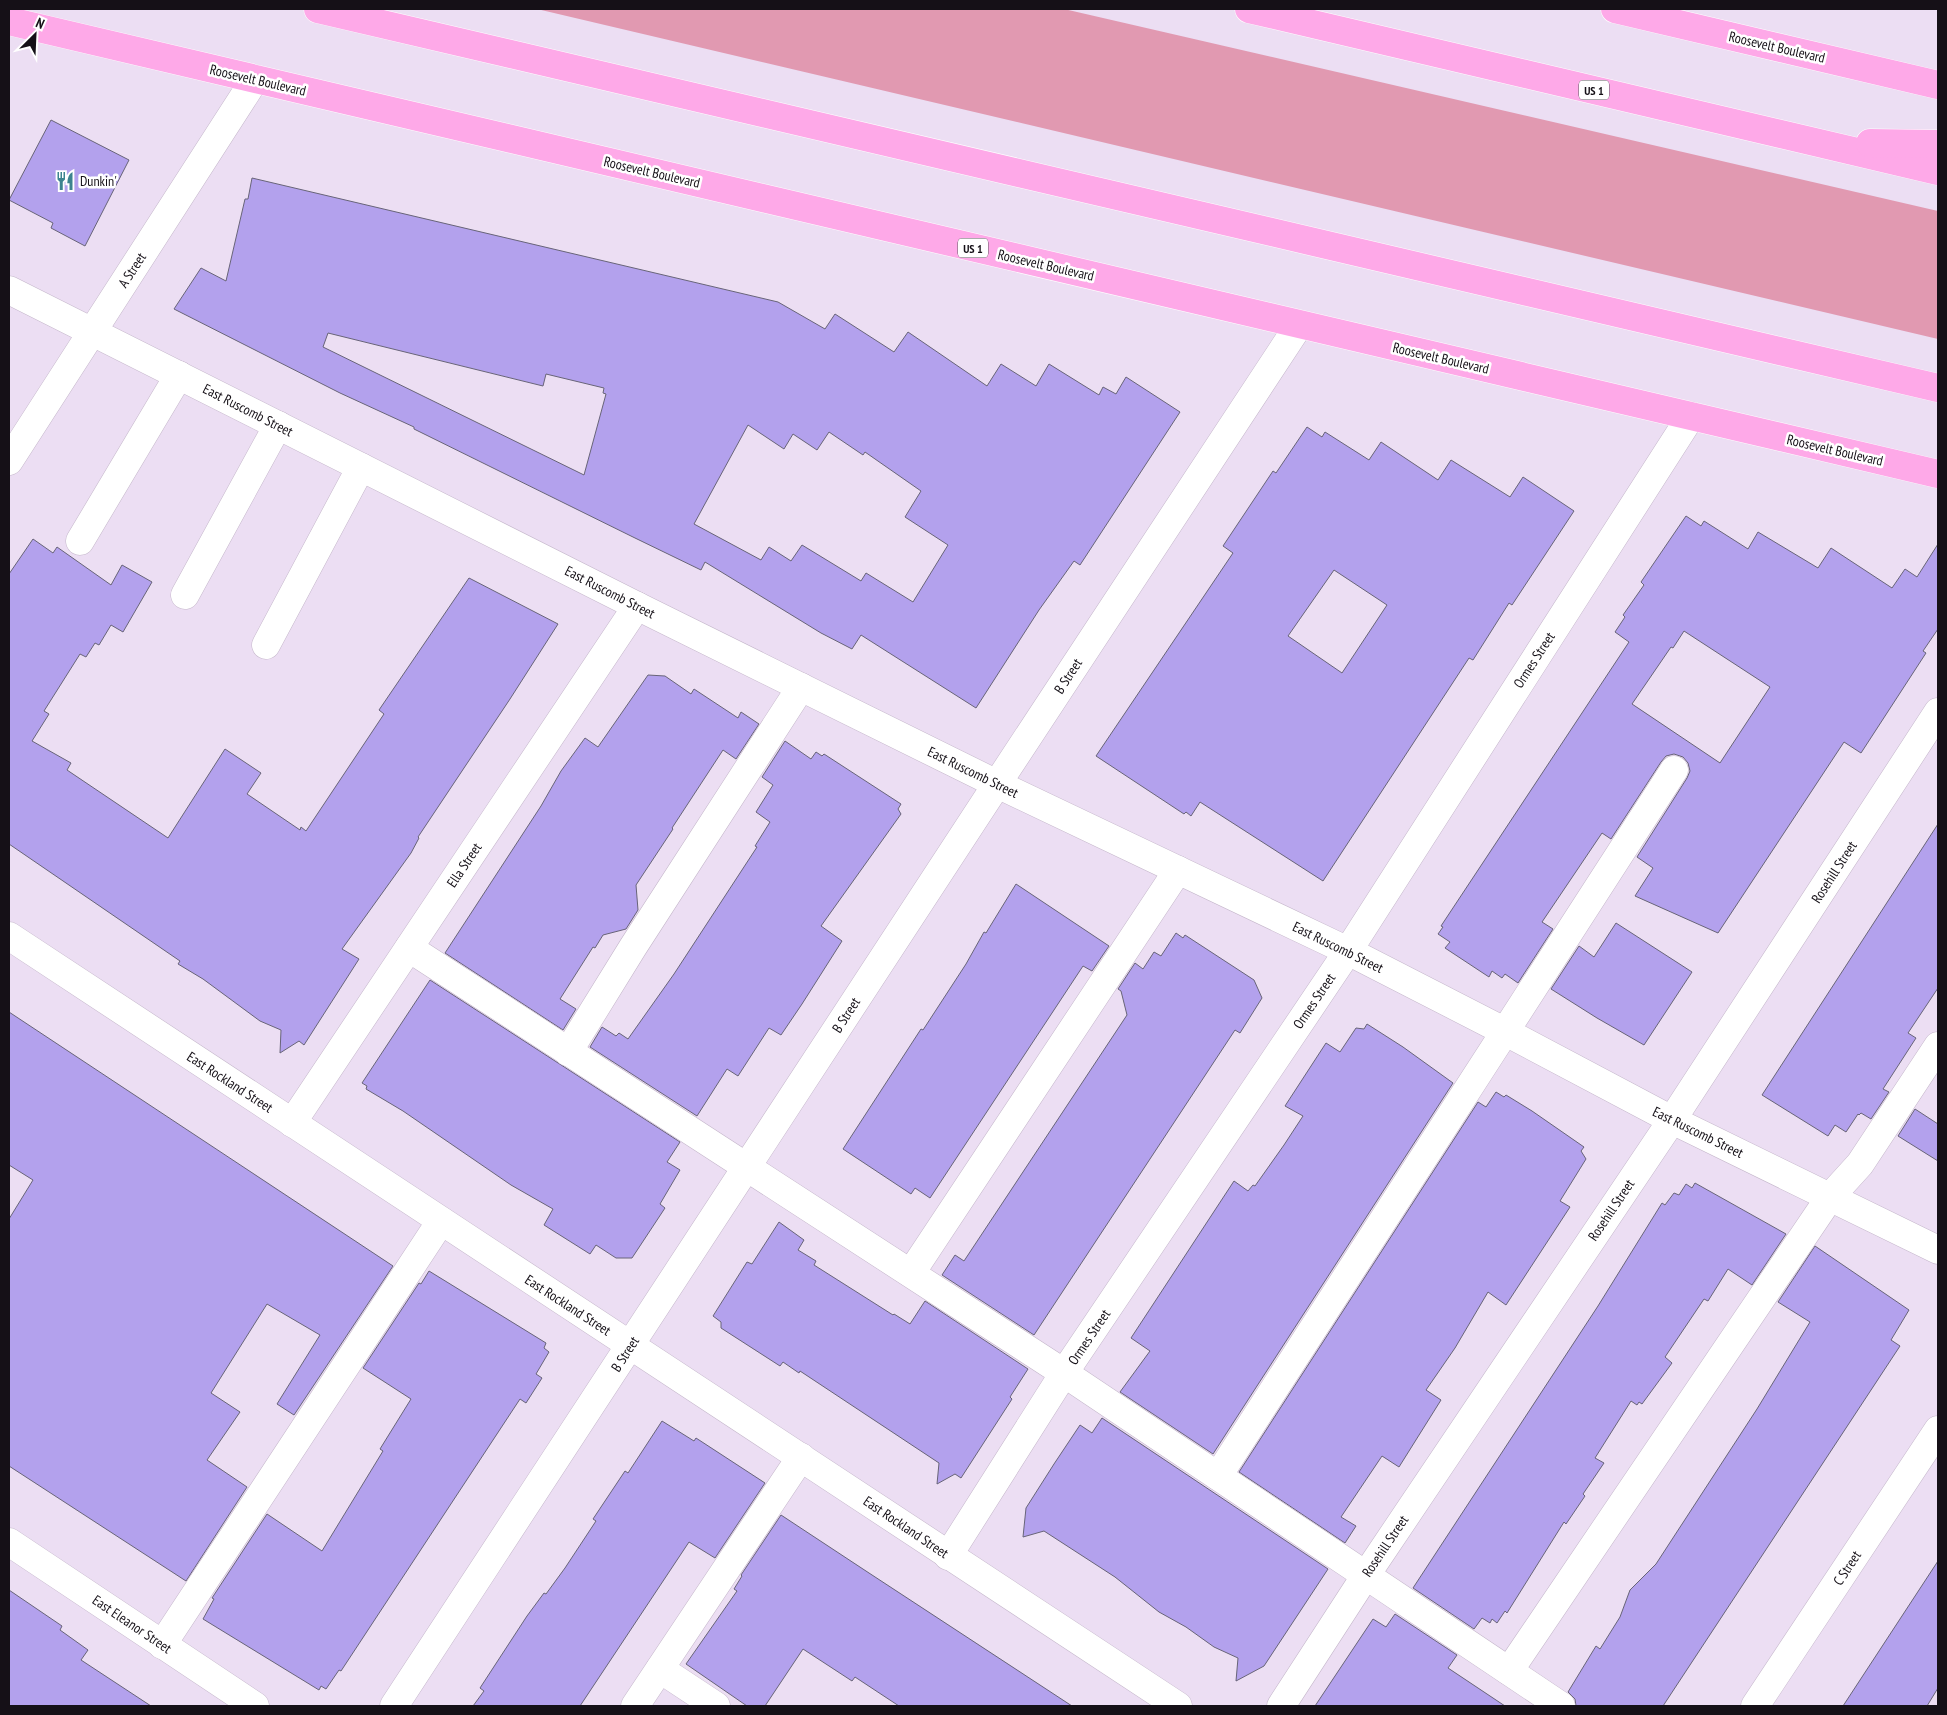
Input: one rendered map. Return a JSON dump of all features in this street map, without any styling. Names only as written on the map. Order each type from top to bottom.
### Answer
[{"type":"highway","points":[[318,9],[1938,388]]},
{"type":"highway","name":"US 1","points":[[1249,9],[1938,171]]},
{"type":"highway","points":[[1318,9],[1384,41]]},
{"type":"highway","name":"Roosevelt Boulevard","points":[[1615,9],[1938,85]]},
{"type":"highway","name":"Roosevelt Boulevard","points":[[9,21],[1938,474]]},
{"type":"highway","points":[[1819,143],[1938,144]]},
{"type":"street","name":"A Street","points":[[9,461],[255,79]]},
{"type":"street","name":"East Ruscomb Street","points":[[9,290],[637,606],[997,784],[1348,951],[1672,1120],[1938,1250]]},
{"type":"street","name":"B Street","points":[[394,1706],[997,784],[1300,325]]},
{"type":"street","points":[[80,542],[178,375]]},
{"type":"street","name":"Ormes Street","points":[[948,1556],[1064,1373],[1348,951],[1691,416]]},
{"type":"street","points":[[185,595],[278,425]]},
{"type":"street","points":[[266,645],[361,467]]},
{"type":"street","name":"Ella Street","points":[[292,1123],[637,606]]},
{"type":"street","points":[[568,1052],[633,947],[801,687]]},
{"type":"street","name":"Rosehill Street","points":[[1281,1706],[1366,1575],[1672,1120],[1938,712]]},
{"type":"street","points":[[1218,1476],[1674,770]]},
{"type":"street","points":[[911,1273],[1178,870]]},
{"type":"street","name":"East Rockland Street","points":[[9,936],[1178,1706]]},
{"type":"street","points":[[409,948],[1064,1373],[1560,1706]]},
{"type":"street","points":[[1509,1672],[1830,1197],[1860,1164],[1938,1046]]},
{"type":"street","points":[[162,1645],[441,1221]]},
{"type":"street","name":"C Street","points":[[1755,1706],[1938,1430]]},
{"type":"street","points":[[635,1706],[801,1457]]},
{"type":"street","name":"East Eleanor Street","points":[[9,1542],[255,1706]]},
{"type":"street","points":[[660,1669],[716,1706]]},
{"type":"shaded area","points":[[537,9],[1064,9],[1938,211],[1938,339]]},
{"type":"building","points":[[51,120],[129,160],[85,246],[51,228],[53,223],[9,200]]},
{"type":"building","points":[[252,178],[778,302],[825,329],[835,314],[894,352],[908,332],[987,386],[1001,364],[1036,386],[1049,364],[1099,395],[1103,387],[1116,394],[1126,377],[1180,412],[1080,565],[1074,561],[1039,610],[976,708],[861,635],[852,649],[821,633],[705,562],[701,570],[414,429],[414,427],[340,393],[174,309],[201,268],[226,281],[245,199],[248,199]],"holes":[[[328,333],[543,386],[546,374],[604,388],[603,393],[606,394],[584,475],[323,347]],[[748,425],[784,449],[793,434],[817,450],[829,432],[863,455],[865,452],[921,491],[905,517],[948,545],[913,602],[866,573],[861,581],[802,545],[791,561],[769,547],[761,560],[694,524]]]},
{"type":"building","points":[[1307,427],[1322,437],[1325,432],[1369,460],[1381,442],[1438,480],[1451,460],[1510,497],[1523,477],[1574,511],[1512,605],[1509,603],[1473,660],[1469,658],[1323,881],[1200,802],[1191,816],[1186,812],[1184,814],[1096,756],[1233,553],[1223,546],[1273,471],[1276,473]],"holes":[[[1334,570],[1387,605],[1342,673],[1288,636]]]},
{"type":"building","points":[[1686,516],[1701,526],[1704,521],[1748,549],[1758,532],[1818,568],[1831,548],[1892,588],[1905,569],[1917,577],[1938,544],[1938,629],[1923,651],[1926,653],[1861,753],[1844,742],[1718,933],[1635,896],[1653,868],[1637,857],[1690,771],[1688,763],[1683,757],[1674,754],[1666,756],[1661,762],[1611,839],[1602,833],[1542,922],[1553,929],[1518,983],[1505,974],[1502,978],[1492,971],[1489,977],[1445,948],[1450,942],[1438,934],[1443,927],[1441,926],[1629,642],[1615,632],[1625,617],[1623,615],[1644,585],[1641,582]],"holes":[[[1684,631],[1770,687],[1720,763],[1632,704]]]},
{"type":"building","points":[[33,539],[53,553],[57,547],[111,585],[122,565],[152,582],[123,632],[111,625],[99,645],[95,643],[86,657],[80,654],[44,711],[49,714],[32,741],[71,763],[67,770],[168,838],[225,749],[261,773],[247,794],[300,830],[301,827],[306,831],[384,714],[379,710],[469,578],[558,624],[418,837],[411,853],[342,949],[359,959],[304,1045],[299,1041],[280,1053],[281,1030],[260,1021],[203,979],[178,964],[180,961],[9,844],[9,574]]},
{"type":"building","points":[[648,675],[665,676],[691,694],[694,689],[738,718],[741,712],[759,724],[736,759],[723,750],[672,828],[636,885],[638,910],[626,929],[603,935],[595,948],[593,947],[560,999],[576,1009],[563,1030],[445,953],[541,806],[561,771],[585,738],[598,747]]},
{"type":"building","points":[[785,741],[811,759],[816,752],[822,756],[824,754],[901,804],[898,809],[901,814],[821,926],[842,941],[802,1004],[781,1035],[769,1028],[738,1076],[727,1069],[697,1116],[590,1047],[602,1027],[616,1036],[619,1033],[628,1039],[674,974],[757,847],[755,846],[770,822],[756,812],[773,785],[762,777]]},
{"type":"building","points":[[1938,824],[1938,988],[1908,1033],[1916,1038],[1883,1089],[1889,1092],[1871,1119],[1861,1113],[1858,1114],[1846,1132],[1835,1125],[1828,1136],[1762,1095]]},
{"type":"building","points":[[1016,884],[1109,946],[1092,971],[1083,966],[930,1198],[915,1188],[911,1194],[843,1149],[921,1029],[923,1030]]},
{"type":"building","points":[[1616,923],[1692,972],[1644,1045],[1551,989],[1579,946],[1594,957]]},
{"type":"building","points":[[1176,933],[1183,938],[1185,935],[1254,980],[1262,998],[1240,1033],[1235,1030],[1034,1335],[942,1275],[955,1255],[964,1261],[1127,1015],[1121,991],[1118,989],[1135,963],[1143,969],[1154,952],[1161,956]]},
{"type":"building","points":[[430,980],[680,1142],[667,1162],[680,1170],[660,1204],[665,1208],[632,1258],[616,1258],[596,1245],[590,1254],[544,1225],[553,1209],[511,1185],[403,1111],[366,1089],[367,1086],[362,1083]]},
{"type":"building","points":[[9,1012],[393,1266],[294,1415],[277,1404],[320,1335],[267,1304],[211,1393],[240,1412],[207,1460],[247,1487],[186,1581],[9,1466],[9,1219],[33,1180],[9,1165]]},
{"type":"building","points":[[1367,1024],[1453,1083],[1213,1454],[1120,1392],[1150,1351],[1131,1338],[1234,1181],[1248,1191],[1253,1185],[1255,1186],[1284,1145],[1303,1116],[1285,1106],[1326,1043],[1340,1052],[1356,1028],[1364,1029]]},
{"type":"building","points":[[1496,1092],[1504,1097],[1506,1095],[1532,1111],[1584,1147],[1581,1151],[1586,1159],[1560,1201],[1570,1207],[1506,1305],[1488,1292],[1455,1348],[1426,1390],[1441,1400],[1399,1467],[1382,1456],[1341,1517],[1356,1526],[1345,1543],[1239,1472],[1478,1102],[1486,1107]]},
{"type":"building","points":[[1915,1109],[1938,1124],[1938,1161],[1898,1136]]},
{"type":"building","points":[[1695,1183],[1786,1234],[1752,1285],[1728,1269],[1708,1301],[1704,1299],[1665,1357],[1672,1363],[1642,1404],[1639,1402],[1637,1405],[1631,1401],[1595,1458],[1604,1463],[1583,1494],[1585,1496],[1566,1524],[1564,1522],[1507,1613],[1505,1611],[1497,1623],[1492,1619],[1490,1623],[1482,1618],[1474,1629],[1413,1588],[1598,1306],[1662,1203],[1665,1205],[1674,1193],[1679,1195],[1686,1184],[1692,1188]]},
{"type":"building","points":[[779,1222],[804,1240],[798,1250],[816,1261],[814,1265],[893,1315],[910,1324],[925,1301],[1028,1369],[1010,1397],[1012,1399],[961,1478],[955,1474],[937,1484],[939,1463],[800,1371],[799,1373],[783,1362],[780,1366],[721,1328],[721,1322],[713,1316],[747,1262],[752,1264]]},
{"type":"building","points":[[1815,1246],[1909,1310],[1891,1340],[1900,1346],[1663,1706],[1576,1706],[1575,1699],[1568,1692],[1596,1646],[1600,1649],[1620,1617],[1630,1590],[1656,1564],[1757,1409],[1810,1322],[1778,1302]]},
{"type":"building","points":[[429,1271],[546,1343],[544,1348],[549,1352],[536,1374],[542,1378],[526,1403],[520,1399],[341,1671],[339,1670],[326,1689],[321,1686],[319,1690],[203,1619],[214,1599],[212,1598],[267,1514],[322,1551],[383,1451],[380,1449],[411,1399],[363,1368],[419,1283],[421,1284]]},
{"type":"building","points":[[1102,1418],[1328,1569],[1264,1666],[1236,1681],[1238,1658],[1214,1647],[1186,1627],[1159,1612],[1115,1577],[1044,1531],[1023,1537],[1026,1508],[1054,1464],[1080,1425],[1092,1433]]},
{"type":"building","points":[[662,1421],[694,1441],[696,1438],[765,1483],[715,1558],[689,1542],[580,1706],[473,1706],[484,1691],[480,1688],[527,1616],[565,1568],[596,1521],[593,1519],[625,1471],[628,1473]]},
{"type":"building","points":[[781,1515],[1072,1706],[899,1706],[855,1677],[852,1681],[803,1649],[765,1706],[747,1706],[686,1664],[737,1591],[734,1589],[741,1575]]},
{"type":"building","points":[[1938,1561],[1938,1688],[1927,1706],[1843,1706]]},
{"type":"building","points":[[9,1590],[62,1626],[60,1630],[88,1650],[81,1660],[151,1706],[9,1706]]},
{"type":"building","points":[[1395,1614],[1457,1655],[1448,1668],[1505,1706],[1315,1706],[1373,1619],[1386,1627]]},
{"type":"place","name":"Dunkin'","points":[[65,181]]}]
